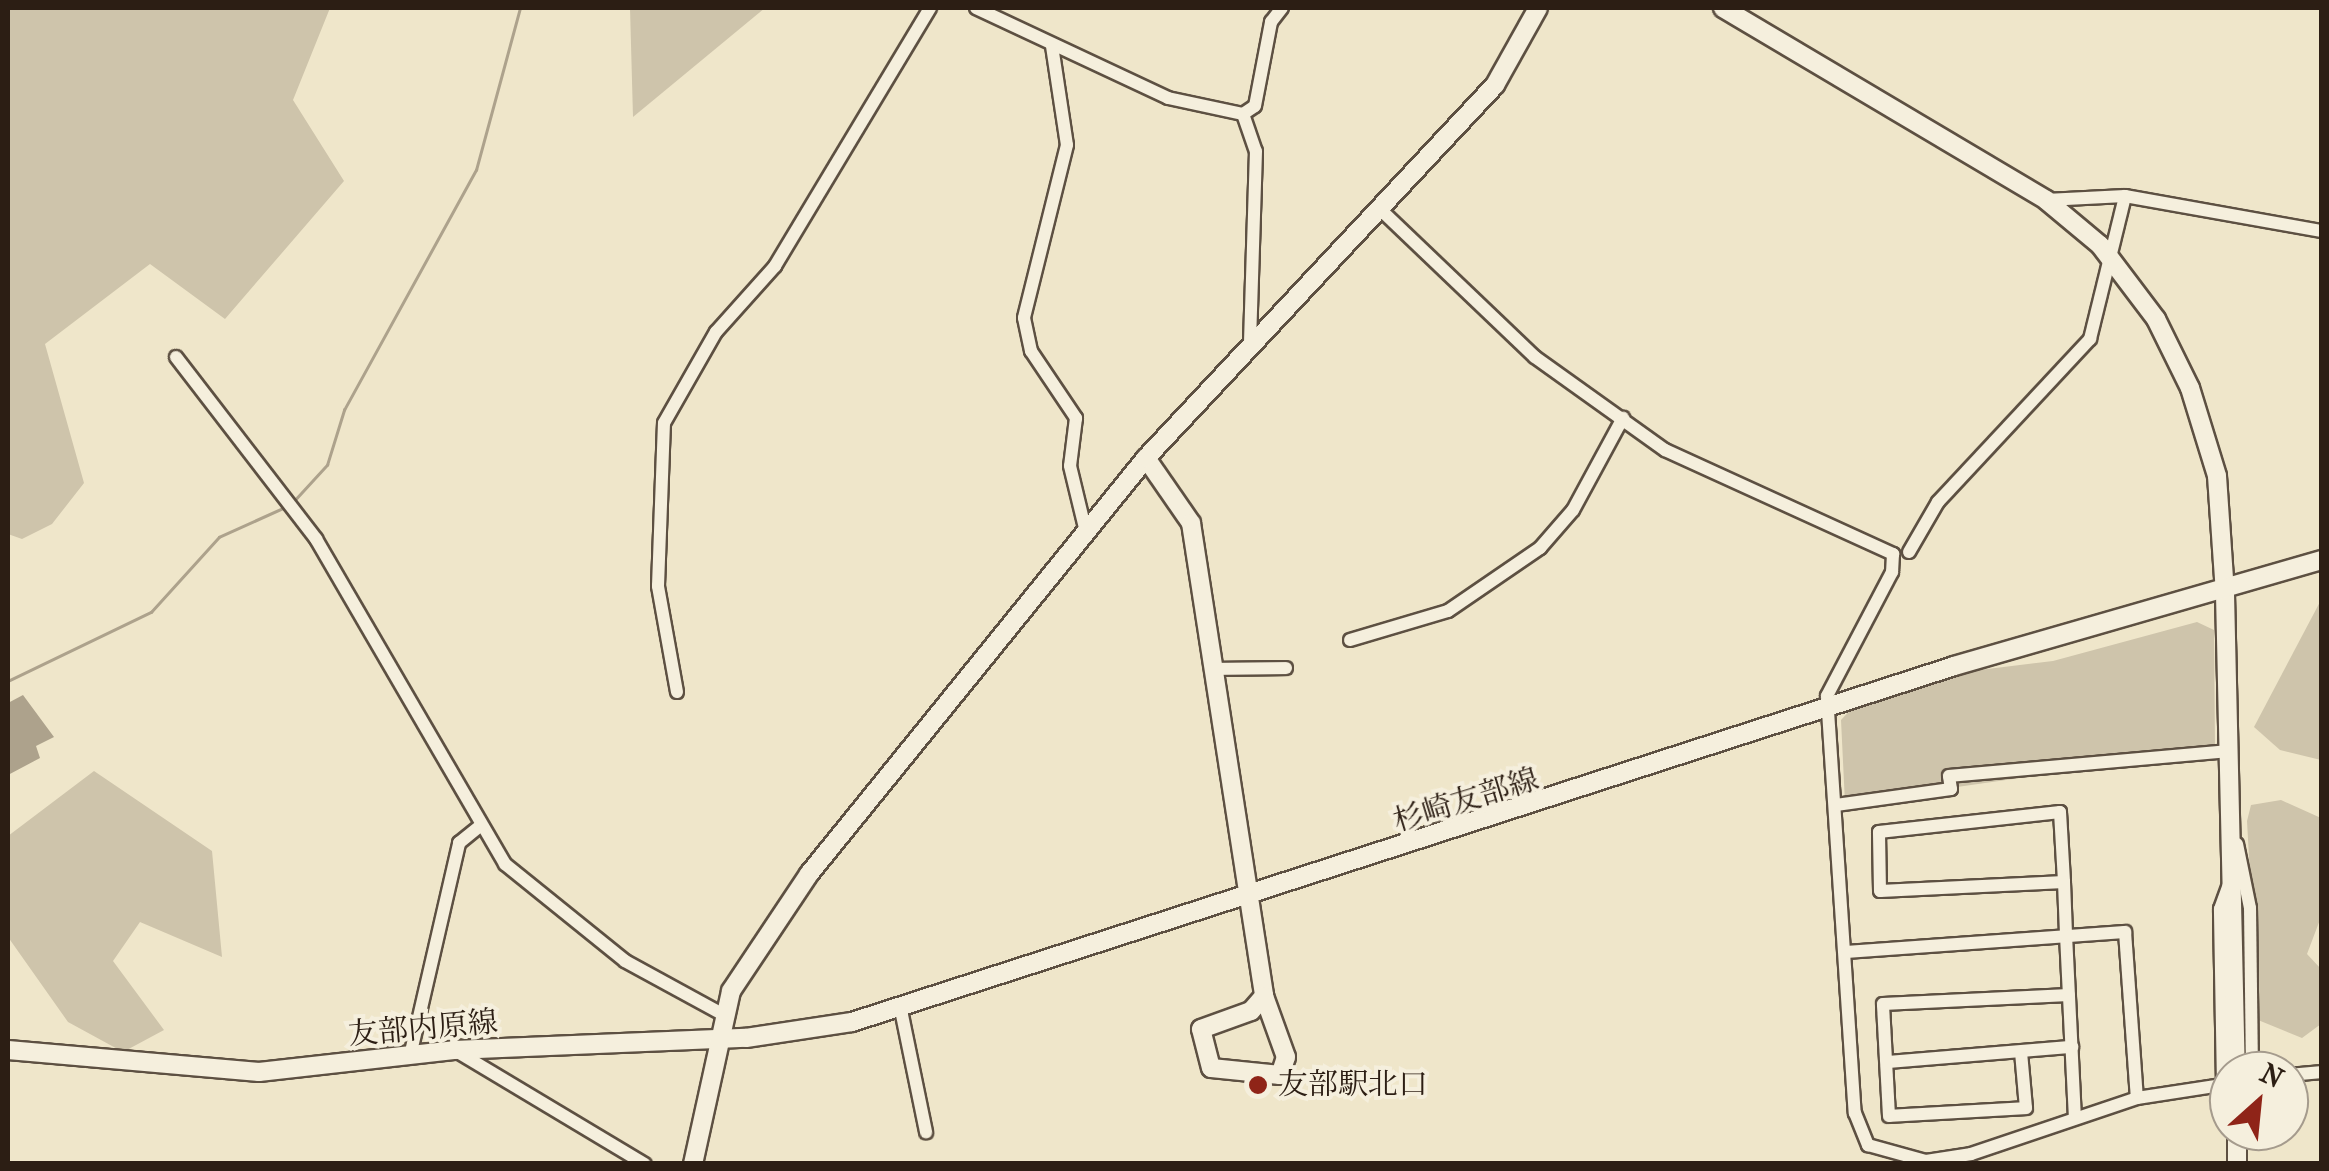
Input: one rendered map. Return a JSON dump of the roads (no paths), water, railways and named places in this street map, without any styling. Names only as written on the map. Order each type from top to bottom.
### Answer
[{"type":"main road","points":[[692,1164],[735,981],[809,874],[1146,458],[1250,340],[1382,210],[1494,85],[1538,8]]},
{"type":"main road","points":[[1723,8],[2046,200],[2112,260],[2156,319],[2190,388],[2217,476],[2225,594],[2234,915],[2230,1051]]},
{"type":"main road","points":[[1146,458],[1191,523],[1264,996],[1286,1056],[1280,1075],[1217,1072],[1202,1029],[1250,1011],[1264,996]]},
{"type":"main road","name":"杉崎友部線","points":[[719,1040],[901,1010],[1828,708],[2225,594],[2322,560]]},
{"type":"main road","name":"友部内原線","points":[[8,1050],[205,1072],[454,1050],[719,1040]]},
{"type":"street","points":[[677,692],[658,586],[664,423],[716,332],[775,266],[930,8]]},
{"type":"street","points":[[976,8],[1168,98],[1243,114],[1255,106],[1270,22],[1282,8]]},
{"type":"street","points":[[1052,46],[1067,145],[1024,318],[1031,351],[1076,418],[1070,466],[1086,532]]},
{"type":"street","points":[[1243,114],[1256,152],[1250,340]]},
{"type":"street","points":[[2046,200],[2125,196],[2322,231]]},
{"type":"street","points":[[1909,552],[1938,502],[2090,339],[2125,196]]},
{"type":"street","points":[[1382,210],[1536,357],[1665,450],[1893,554],[1892,572],[1830,684],[1828,708],[1855,1112],[1868,1145],[1926,1161],[2137,1098],[2209,1084]]},
{"type":"street","points":[[176,357],[316,540],[426,717],[479,827],[505,864],[625,961],[724,1016]]},
{"type":"street","points":[[1350,640],[1448,611],[1540,548],[1572,510],[1623,418]]},
{"type":"street","points":[[1214,669],[1286,668]]},
{"type":"street","points":[[1836,805],[1952,789],[1949,776],[2229,751]]},
{"type":"street","points":[[2064,882],[1880,891],[1879,832],[2060,812],[2064,882],[2075,1116]]},
{"type":"street","points":[[2231,812],[2250,908],[2252,1051]]},
{"type":"street","points":[[410,1056],[460,844],[479,827]]},
{"type":"street","points":[[2227,1051],[2220,908],[2233,875]]},
{"type":"street","points":[[1845,952],[2125,932],[2137,1098]]},
{"type":"street","points":[[2021,1052],[2026,1108],[1889,1116],[1883,1004],[2069,995]]},
{"type":"street","points":[[901,1010],[926,1132]]},
{"type":"street","points":[[1250,1011],[1274,1016]]},
{"type":"street","points":[[1888,1062],[2072,1048]]},
{"type":"street","points":[[454,1050],[645,1164]]},
{"type":"waterway","points":[[292,503],[327,465],[344,410],[476,170],[520,8]]},
{"type":"waterway","points":[[8,681],[151,612],[219,537],[285,507]]},
{"type":"place","name":"友部駅北口","points":[[1258,1085]]}]
